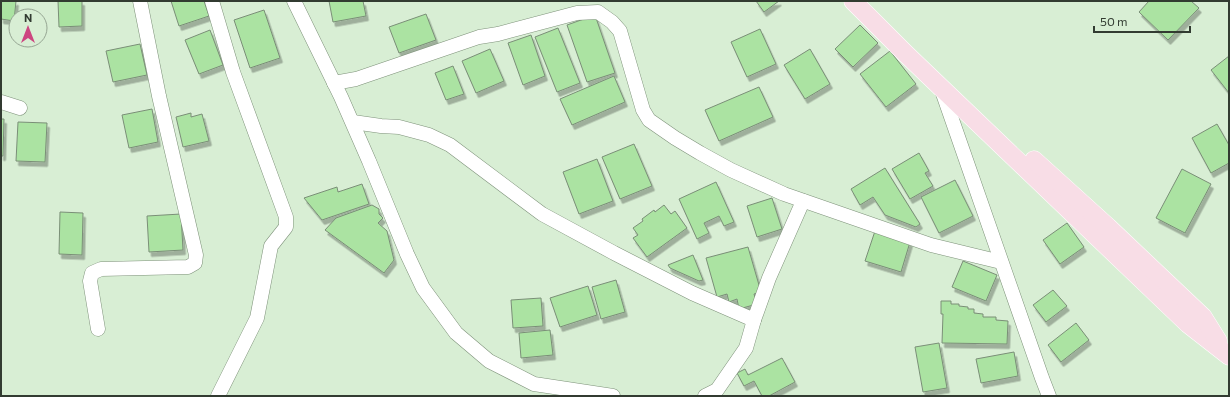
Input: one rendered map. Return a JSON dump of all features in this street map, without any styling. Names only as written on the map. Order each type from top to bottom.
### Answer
[{"type":"main road","points":[[853,1],[1188,324],[1227,354]]},
{"type":"main road","points":[[868,1],[1024,151],[1108,227],[1203,317],[1227,354]]},
{"type":"street","points":[[98,329],[90,281],[92,273],[101,269],[188,267],[195,263],[196,255],[159,96],[140,1]]},
{"type":"street","points":[[212,1],[232,72],[286,217],[286,227],[271,246],[257,318],[218,396]]},
{"type":"street","points":[[294,1],[353,122],[423,288],[456,333],[489,361],[534,384],[612,396]]},
{"type":"street","points":[[334,83],[356,79],[479,37],[498,34],[577,14],[598,12],[612,22],[620,31],[643,110],[650,120],[675,138],[731,170],[784,194],[931,245],[1001,262]]},
{"type":"street","points":[[941,87],[1001,262],[1042,378],[1050,396]]},
{"type":"street","points":[[1,102],[20,108]]},
{"type":"street","points":[[353,122],[399,127],[429,135],[450,145],[542,214],[692,293],[754,320]]},
{"type":"street","points":[[705,396],[718,390],[746,348],[769,278],[803,200]]},
{"type":"building","points":[[1,1],[16,1],[15,8],[8,8],[8,20],[1,19]]},
{"type":"building","points":[[58,1],[82,1],[82,26],[59,27]]},
{"type":"building","points":[[171,1],[204,1],[209,16],[179,26]]},
{"type":"building","points":[[329,1],[363,1],[366,16],[333,22]]},
{"type":"building","points":[[756,1],[779,1],[764,12]]},
{"type":"building","points":[[1149,1],[1191,1],[1199,8],[1168,40],[1139,12]]},
{"type":"building","points":[[264,10],[280,58],[250,68],[234,20]]},
{"type":"building","points":[[426,14],[436,40],[399,53],[389,27]]},
{"type":"building","points":[[595,15],[615,73],[587,82],[567,25]]},
{"type":"building","points":[[860,25],[878,43],[853,67],[835,49]]},
{"type":"building","points":[[558,28],[580,83],[557,92],[535,37]]},
{"type":"building","points":[[760,29],[776,64],[747,77],[731,42]]},
{"type":"building","points":[[210,30],[223,65],[199,74],[185,40]]},
{"type":"building","points":[[531,35],[545,76],[523,85],[508,43]]},
{"type":"building","points":[[140,44],[147,75],[113,82],[106,51]]},
{"type":"building","points":[[490,49],[504,81],[476,93],[462,61]]},
{"type":"building","points":[[810,49],[830,84],[805,99],[784,65]]},
{"type":"building","points":[[890,51],[916,84],[886,107],[860,74]]},
{"type":"building","points":[[1229,56],[1229,93],[1211,70]]},
{"type":"building","points":[[453,66],[464,94],[446,100],[435,73]]},
{"type":"building","points":[[614,76],[625,102],[572,125],[560,99]]},
{"type":"building","points":[[759,87],[773,117],[719,141],[705,110]]},
{"type":"building","points":[[152,109],[158,142],[129,148],[122,115]]},
{"type":"building","points":[[191,113],[191,117],[202,114],[209,141],[183,147],[176,117]]},
{"type":"building","points":[[1,119],[4,119],[3,156],[1,156]]},
{"type":"building","points":[[18,122],[47,123],[45,162],[16,161]]},
{"type":"building","points":[[1217,124],[1229,145],[1229,163],[1211,173],[1192,138]]},
{"type":"building","points":[[634,144],[652,186],[620,199],[602,157]]},
{"type":"building","points":[[919,153],[929,171],[925,173],[933,186],[910,199],[892,169]]},
{"type":"building","points":[[597,159],[613,201],[579,214],[563,172]]},
{"type":"building","points":[[885,168],[920,224],[916,227],[885,215],[873,197],[860,205],[851,189]]},
{"type":"building","points":[[1182,169],[1211,184],[1185,233],[1156,218]]},
{"type":"building","points":[[955,180],[973,216],[939,233],[921,197]]},
{"type":"building","points":[[716,182],[734,222],[724,226],[719,216],[704,223],[709,233],[697,239],[679,199]]},
{"type":"building","points":[[362,184],[369,204],[322,220],[304,198],[337,187],[338,192]]},
{"type":"building","points":[[772,198],[782,229],[757,237],[747,206]]},
{"type":"building","points":[[372,205],[379,209],[379,214],[383,218],[378,223],[387,231],[394,260],[384,273],[325,230],[336,218]]},
{"type":"building","points":[[664,205],[671,214],[675,211],[687,228],[647,257],[633,238],[638,235],[633,228],[654,210],[655,212]]},
{"type":"building","points":[[60,212],[83,213],[82,255],[59,254]]},
{"type":"building","points":[[181,214],[183,250],[149,252],[147,216]]},
{"type":"building","points":[[1067,223],[1084,247],[1060,264],[1043,240]]},
{"type":"building","points":[[875,231],[910,242],[901,272],[865,261]]},
{"type":"building","points":[[748,247],[761,292],[754,294],[757,304],[739,309],[737,299],[729,302],[727,294],[717,297],[706,258]]},
{"type":"building","points":[[693,255],[703,280],[699,281],[670,268],[668,265]]},
{"type":"building","points":[[963,261],[997,275],[986,301],[952,287]]},
{"type":"building","points":[[616,280],[625,312],[601,319],[592,287]]},
{"type":"building","points":[[588,286],[597,315],[560,327],[550,298]]},
{"type":"building","points":[[1053,290],[1067,306],[1046,322],[1033,305]]},
{"type":"building","points":[[541,298],[543,326],[513,328],[511,300]]},
{"type":"building","points":[[941,301],[951,301],[951,304],[959,304],[959,306],[968,307],[968,309],[974,309],[974,313],[983,314],[983,317],[996,317],[996,320],[1008,321],[1007,344],[942,343],[943,314],[941,314]]},
{"type":"building","points":[[1076,323],[1089,340],[1061,362],[1048,345]]},
{"type":"building","points":[[550,330],[553,355],[521,358],[519,333]]},
{"type":"building","points":[[939,343],[947,388],[923,392],[915,347]]},
{"type":"building","points":[[1014,352],[1018,376],[981,383],[976,359]]},
{"type":"building","points":[[782,358],[795,382],[769,396],[762,396],[754,381],[744,386],[737,373],[745,369],[748,375]]}]
